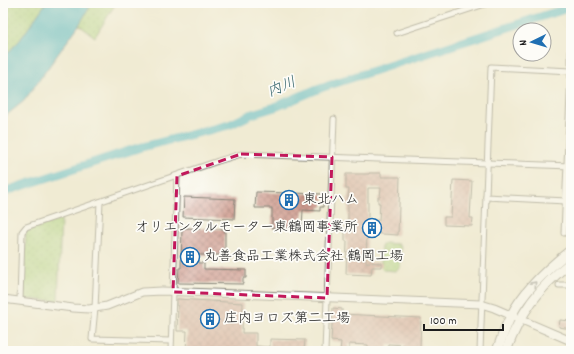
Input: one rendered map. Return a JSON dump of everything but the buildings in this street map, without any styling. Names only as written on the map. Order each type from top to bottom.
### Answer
[{"type":"highway","points":[[497,351],[511,316],[526,293],[546,271],[571,250]]},
{"type":"highway","points":[[506,351],[520,320],[534,297],[553,276],[571,262]]},
{"type":"street","points":[[397,33],[488,3]]},
{"type":"street","points":[[571,43],[571,63]]},
{"type":"street","points":[[480,351],[491,67],[571,71],[569,166],[564,233]]},
{"type":"street","points":[[325,351],[334,119]]},
{"type":"street","points":[[20,301],[23,230],[31,225],[177,176],[218,160],[242,154],[569,166]]},
{"type":"street","points":[[170,351],[177,176]]},
{"type":"street","points":[[486,197],[566,201]]},
{"type":"street","points":[[100,202],[92,339],[171,341]]},
{"type":"street","points":[[559,285],[571,286]]},
{"type":"street","points":[[3,299],[81,309],[107,306],[142,292],[481,304],[571,341]]},
{"type":"highlighted area","points":[[241,154],[332,157],[327,298],[173,292],[177,176]]},
{"type":"green space","points":[[11,3],[46,3],[20,40],[3,58],[3,14]]},
{"type":"green space","points":[[92,3],[116,3],[95,37],[79,25]]},
{"type":"green space","points":[[61,219],[58,301],[23,299],[26,231]]},
{"type":"green space","points":[[384,243],[398,244],[401,248],[400,268],[396,271],[383,270],[380,267],[381,247]]},
{"type":"water","points":[[46,3],[92,3],[79,25],[24,101],[3,118],[3,58],[20,40]]},
{"type":"waterway","name":"内川","points":[[3,192],[138,148],[229,125],[252,114],[275,107],[320,88],[571,7]]},
{"type":"place","name":"東北ハム","points":[[289,200]]},
{"type":"place","name":"オリエンタルモーター東鶴岡事業所","points":[[372,228]]},
{"type":"place","name":"丸善食品工業株式会社 鶴岡工場","points":[[190,257]]},
{"type":"place","name":"庄内ヨロズ第二工場","points":[[210,319]]}]
